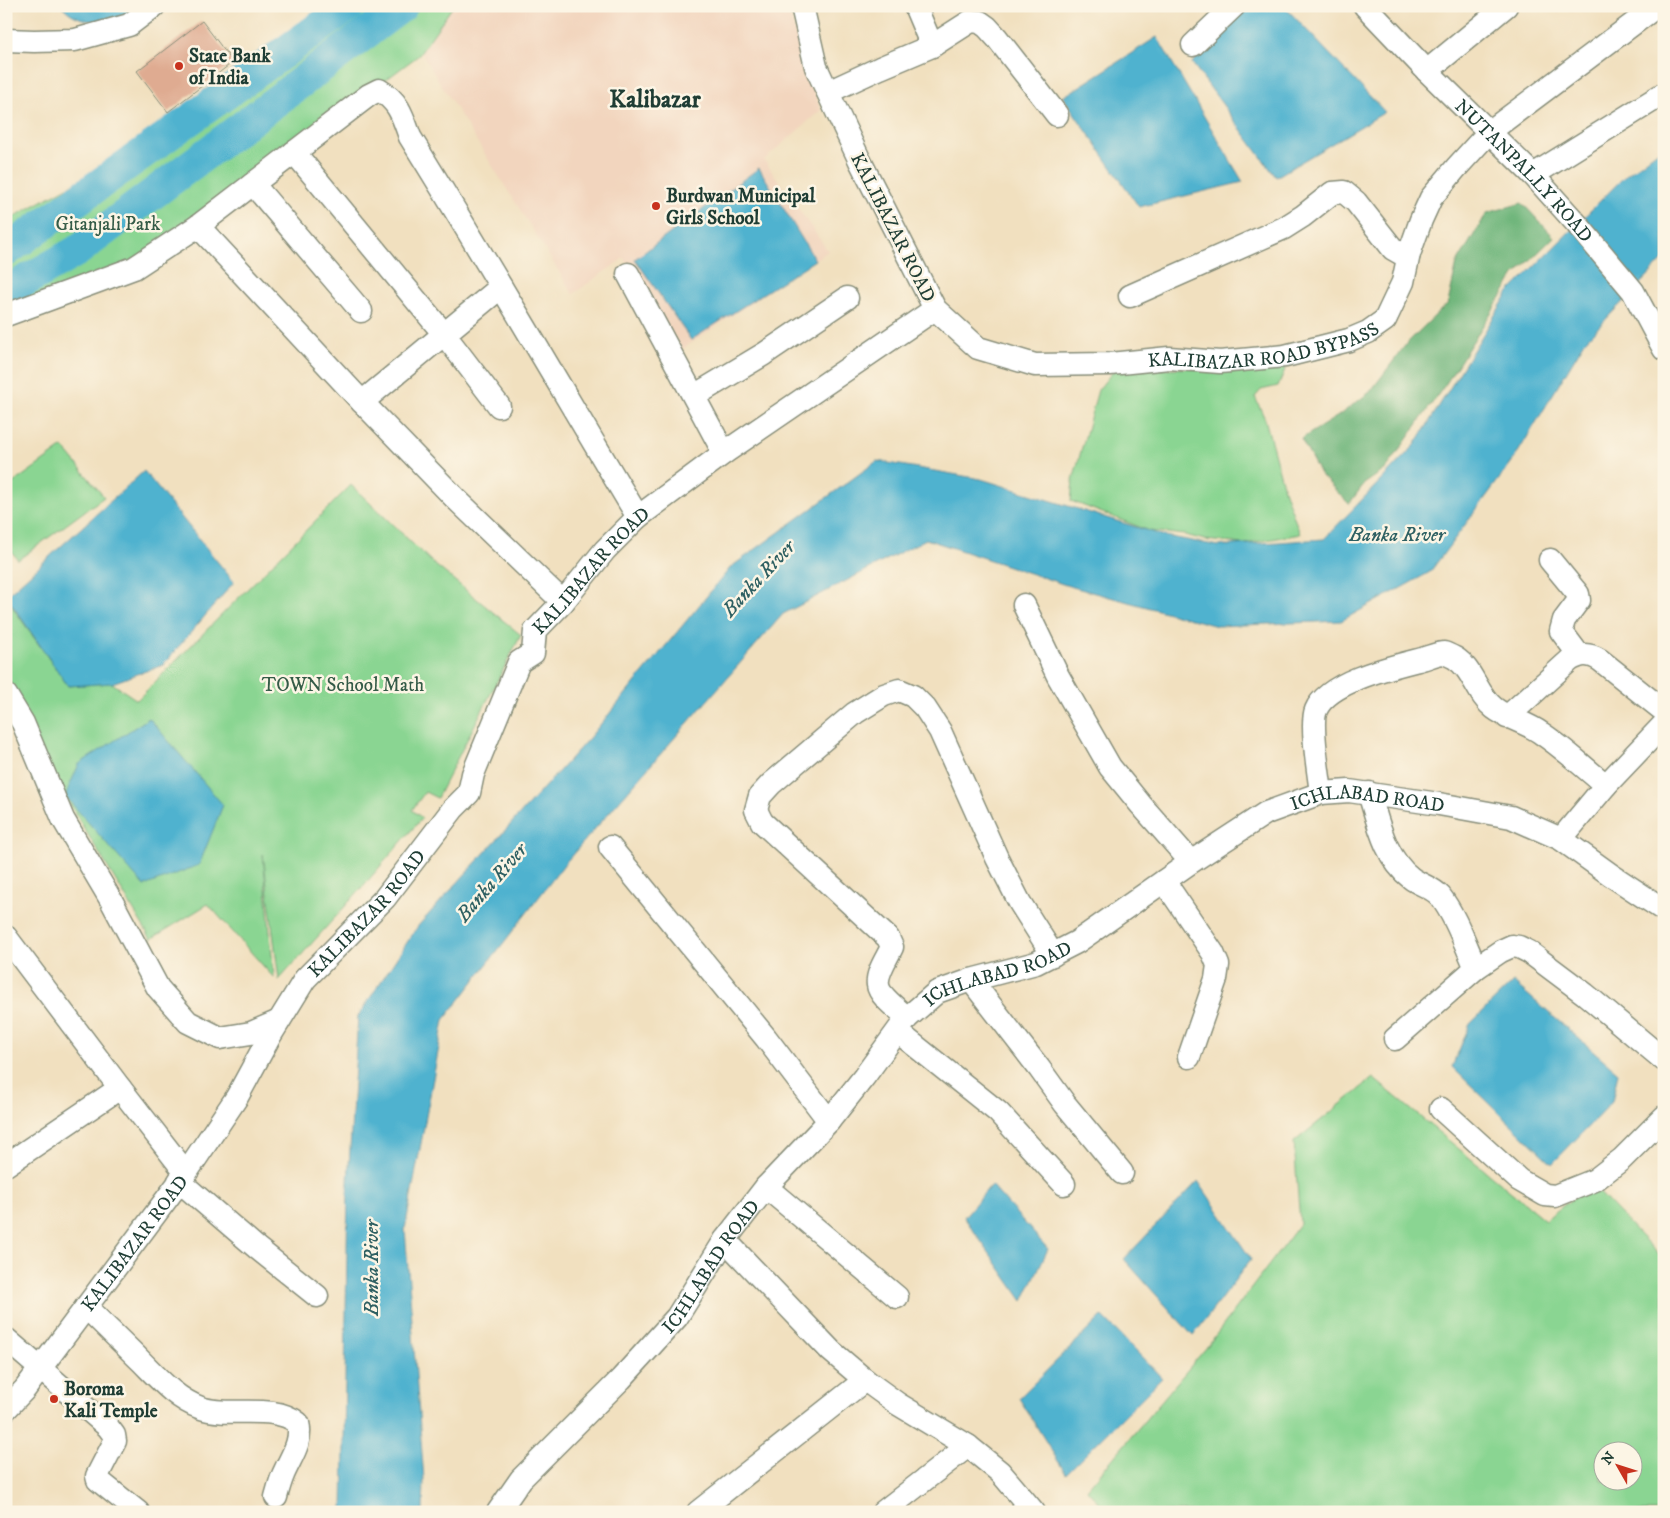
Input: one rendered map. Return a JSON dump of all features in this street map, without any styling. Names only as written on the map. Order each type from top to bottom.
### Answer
[{"type":"street","points":[[6,40],[75,40],[129,25],[154,6]]},
{"type":"street","name":"KALIBAZAR ROAD","points":[[6,1409],[25,1389],[183,1177],[237,1097],[279,1021],[305,980],[385,898],[454,809],[469,793],[473,774],[519,662],[533,652],[535,631],[563,602],[605,550],[638,517],[724,453],[935,309],[860,161],[816,67],[802,6]]},
{"type":"street","points":[[915,6],[932,46]]},
{"type":"street","points":[[1193,45],[1234,6]]},
{"type":"street","name":"NUTANPALLY ROAD","points":[[1365,6],[1427,71],[1533,175],[1577,224],[1633,291],[1664,349]]},
{"type":"street","points":[[1427,71],[1506,6]]},
{"type":"street","name":"KALIBAZAR ROAD BYPASS","points":[[935,309],[978,348],[1035,366],[1110,364],[1169,358],[1220,362],[1285,356],[1349,340],[1368,332],[1386,320],[1403,282],[1409,254],[1421,220],[1432,198],[1489,132],[1657,6]]},
{"type":"street","points":[[828,92],[932,46],[971,21],[980,22],[987,27],[1057,115]]},
{"type":"street","points":[[6,315],[134,268],[198,226],[369,95],[379,90],[386,94],[402,113],[410,137],[638,517]]},
{"type":"street","points":[[1533,175],[1663,94]]},
{"type":"street","points":[[294,152],[444,334],[499,406]]},
{"type":"street","points":[[253,184],[361,311]]},
{"type":"street","points":[[1130,296],[1284,228],[1332,193],[1344,192],[1356,202],[1393,249],[1400,253],[1409,254]]},
{"type":"street","points":[[198,226],[362,402],[455,498],[563,602]]},
{"type":"street","points":[[628,274],[724,453]]},
{"type":"street","points":[[362,402],[501,287]]},
{"type":"street","points":[[694,396],[764,354],[847,298]]},
{"type":"street","points":[[1550,560],[1578,594],[1579,600],[1564,620],[1561,631],[1579,655]]},
{"type":"street","points":[[1024,605],[1058,676],[1110,767],[1146,812],[1191,862]]},
{"type":"street","points":[[1321,793],[1313,721],[1316,709],[1328,696],[1351,681],[1383,669],[1444,653],[1464,665],[1483,697],[1494,708],[1507,717],[1541,732],[1606,785]]},
{"type":"street","points":[[1507,717],[1570,660],[1579,655],[1591,654],[1664,711]]},
{"type":"street","points":[[1053,955],[1020,903],[996,858],[940,731],[925,708],[913,696],[900,690],[884,695],[855,713],[771,784],[760,796],[756,810],[762,822],[888,938],[892,947],[880,974],[878,986],[902,1025],[998,1112],[1064,1184]]},
{"type":"street","points":[[6,695],[23,723],[64,819],[111,900],[158,988],[188,1022],[220,1038],[251,1033],[279,1021]]},
{"type":"street","points":[[1562,839],[1606,785],[1664,724]]},
{"type":"street","name":"ICHLABAD ROAD","points":[[498,1512],[521,1479],[621,1379],[677,1317],[725,1240],[766,1187],[829,1121],[902,1025],[937,992],[970,980],[1036,963],[1078,942],[1191,862],[1266,813],[1321,793],[1349,791],[1511,817],[1562,839],[1611,875],[1664,910]]},
{"type":"street","points":[[1369,793],[1382,834],[1399,867],[1412,879],[1438,894],[1448,909],[1476,968]]},
{"type":"street","points":[[610,847],[760,1031],[829,1121]]},
{"type":"street","points":[[1164,881],[1213,952],[1218,966],[1212,993],[1188,1057]]},
{"type":"street","points":[[6,937],[120,1088],[183,1177],[257,1248],[317,1296]]},
{"type":"street","points":[[1395,1039],[1476,968],[1501,951],[1512,946],[1519,946],[1585,994],[1664,1060]]},
{"type":"street","points":[[970,980],[1065,1104],[1122,1173]]},
{"type":"street","points":[[6,1165],[120,1088]]},
{"type":"street","points":[[1441,1109],[1519,1180],[1545,1195],[1556,1196],[1595,1180],[1622,1159],[1664,1117]]},
{"type":"street","points":[[766,1187],[897,1297]]},
{"type":"street","points":[[725,1240],[831,1350],[865,1380],[898,1404],[968,1446],[1000,1472],[1034,1512]]},
{"type":"street","points":[[86,1307],[166,1386],[184,1401],[202,1408],[226,1413],[259,1412],[288,1416],[298,1423],[300,1429],[296,1447],[283,1474],[276,1498]]},
{"type":"street","points":[[6,1339],[114,1434],[116,1441],[97,1476],[98,1480],[138,1512]]},
{"type":"street","points":[[698,1512],[865,1380]]},
{"type":"street","points":[[894,1509],[968,1446]]},
{"type":"shaded area","name":"Burdwan Municipal Girls School","points":[[444,6],[787,6],[808,77],[821,110],[764,160],[828,251],[678,352],[624,258],[573,294],[408,32]]},
{"type":"green space","name":"Gitanjali Park","points":[[322,6],[453,6],[419,55],[134,268],[6,319],[6,221],[160,136]]},
{"type":"green space","points":[[1522,203],[1554,237],[1515,275],[1447,382],[1386,469],[1364,484],[1349,504],[1320,474],[1301,439],[1338,416],[1370,392],[1407,343],[1448,303],[1457,263],[1487,213]]},
{"type":"green space","points":[[1286,367],[1278,386],[1261,390],[1255,397],[1265,419],[1284,489],[1300,534],[1244,544],[1205,540],[1185,535],[1150,531],[1071,501],[1073,480],[1098,390],[1115,369]]},
{"type":"green space","points":[[63,447],[104,497],[18,560],[6,544],[6,488]]},
{"type":"green space","name":"TOWN School Math","points":[[351,485],[434,564],[521,635],[437,798],[425,792],[412,810],[422,818],[279,980],[263,854],[274,978],[208,904],[151,939],[50,772],[6,693],[6,598],[68,686],[112,683],[137,700]]},
{"type":"green space","points":[[1373,1078],[1545,1220],[1591,1184],[1664,1260],[1664,1512],[1107,1512],[1087,1489],[1206,1348],[1300,1224],[1294,1142]]},
{"type":"water","points":[[62,6],[139,6],[124,18],[99,22],[74,16]]},
{"type":"water","points":[[1243,6],[1284,6],[1385,112],[1276,177],[1192,63]]},
{"type":"water","points":[[1157,37],[1243,182],[1139,207],[1063,97]]},
{"type":"water","name":"Banka River","points":[[1664,146],[1664,259],[1585,341],[1514,459],[1430,572],[1341,621],[1217,626],[1069,586],[926,539],[783,614],[566,862],[444,1020],[405,1229],[424,1480],[423,1512],[343,1512],[348,1182],[358,1016],[418,926],[590,737],[731,567],[877,461],[981,479],[1165,536],[1219,546],[1324,539],[1415,445],[1509,292],[1626,175]]},
{"type":"water","points":[[759,168],[815,260],[691,340],[635,259]]},
{"type":"water","points":[[144,471],[234,582],[163,665],[112,683],[68,686],[6,596]]},
{"type":"water","points":[[149,718],[223,805],[199,865],[144,886],[65,796],[79,764]]},
{"type":"water","points":[[1513,982],[1618,1072],[1612,1102],[1552,1164],[1452,1067],[1470,1024]]},
{"type":"water","points":[[1198,1181],[1251,1259],[1193,1336],[1124,1259]]},
{"type":"water","points":[[991,1185],[1048,1249],[1023,1301],[964,1217]]},
{"type":"water","points":[[1102,1316],[1162,1378],[1066,1474],[1019,1398]]},
{"type":"building","points":[[202,21],[233,62],[168,112],[137,71]]},
{"type":"waterway","points":[[6,251],[349,6]]},
{"type":"waterway","points":[[6,292],[77,251],[402,6]]},
{"type":"place","name":"State Bank of India","points":[[179,66]]},
{"type":"place","name":"Burdwan Municipal Girls School","points":[[656,206]]},
{"type":"place","name":"Boroma Kali Temple","points":[[54,1399]]},
{"type":"district","name":"Kalibazar","points":[[655,99]]}]
